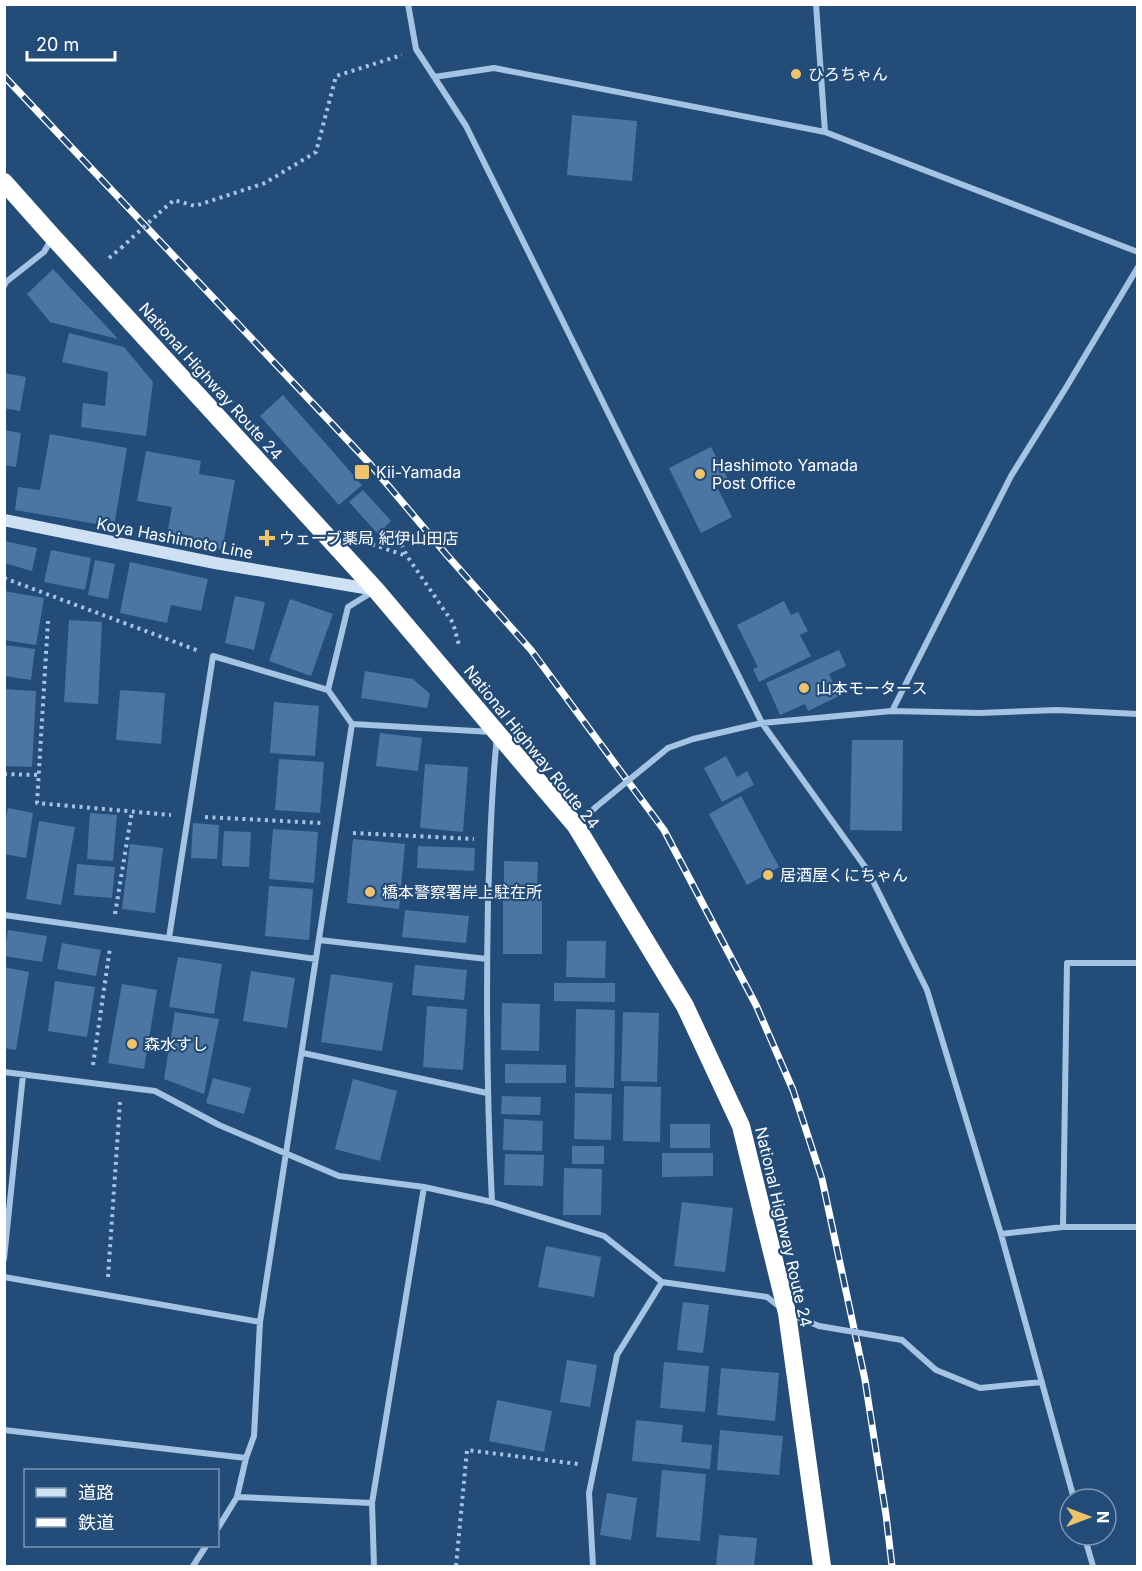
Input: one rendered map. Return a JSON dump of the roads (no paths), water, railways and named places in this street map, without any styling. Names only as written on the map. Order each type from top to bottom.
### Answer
[{"type":"highway","name":"National Highway Route 24","points":[[4,182],[376,590],[576,826],[685,1006],[741,1126],[787,1313],[822,1566]]},
{"type":"main road","name":"Koya Hashimoto Line","points":[[4,520],[215,563],[376,590]]},
{"type":"street","points":[[408,4],[416,49],[466,126],[762,723],[868,871],[927,990],[1001,1234],[1071,1487]]},
{"type":"street","points":[[816,4],[825,132]]},
{"type":"street","points":[[434,77],[494,68],[825,132],[1137,252]]},
{"type":"street","points":[[4,286],[44,252],[52,237]]},
{"type":"street","points":[[892,711],[1011,476],[1068,386],[1137,267]]},
{"type":"street","points":[[328,690],[348,607],[376,590]]},
{"type":"street","points":[[169,938],[213,656],[328,690],[352,724],[260,1322],[254,1437],[246,1458],[237,1497],[219,1526]]},
{"type":"street","points":[[576,826],[668,748],[693,739],[762,723],[892,711],[979,713],[1057,710],[1137,714]]},
{"type":"street","points":[[352,724],[497,733],[491,786],[487,959],[487,1093],[492,1202]]},
{"type":"street","points":[[4,915],[316,958]]},
{"type":"street","points":[[319,940],[487,959]]},
{"type":"street","points":[[1063,1227],[1066,963],[1137,963]]},
{"type":"street","points":[[303,1053],[487,1093]]},
{"type":"street","points":[[4,1072],[155,1091],[219,1125],[339,1176],[424,1187],[492,1202],[604,1236],[662,1282],[767,1297],[787,1313],[819,1326],[902,1340],[936,1370],[980,1388],[1042,1382]]},
{"type":"street","points":[[4,1259],[23,1075]]},
{"type":"street","points":[[374,1566],[372,1503],[424,1187]]},
{"type":"street","points":[[1001,1234],[1063,1227],[1137,1227]]},
{"type":"street","points":[[4,1277],[260,1322]]},
{"type":"street","points":[[593,1566],[589,1492],[617,1355],[662,1282]]},
{"type":"street","points":[[4,1430],[246,1458]]},
{"type":"street","points":[[237,1497],[372,1503]]},
{"type":"street","points":[[193,1566],[205,1547]]},
{"type":"street","points":[[1087,1547],[1093,1566]]},
{"type":"railway","points":[[4,76],[370,464],[531,650],[664,830],[756,1005],[793,1090],[822,1179],[865,1380],[892,1566]]},
{"type":"place","name":"ひろちゃん","points":[[796,74]]},
{"type":"place","name":"Kii-Yamada","points":[[362,472]]},
{"type":"place","name":"Hashimoto Yamada Post Office","points":[[700,474]]},
{"type":"place","name":"ウェーブ薬局 紀伊山田店","points":[[267,538]]},
{"type":"place","name":"山本モータース","points":[[804,688]]},
{"type":"place","name":"居酒屋くにちゃん","points":[[768,875]]},
{"type":"place","name":"橋本警察署岸上駐在所","points":[[370,892]]},
{"type":"place","name":"森水すし","points":[[132,1044]]}]
